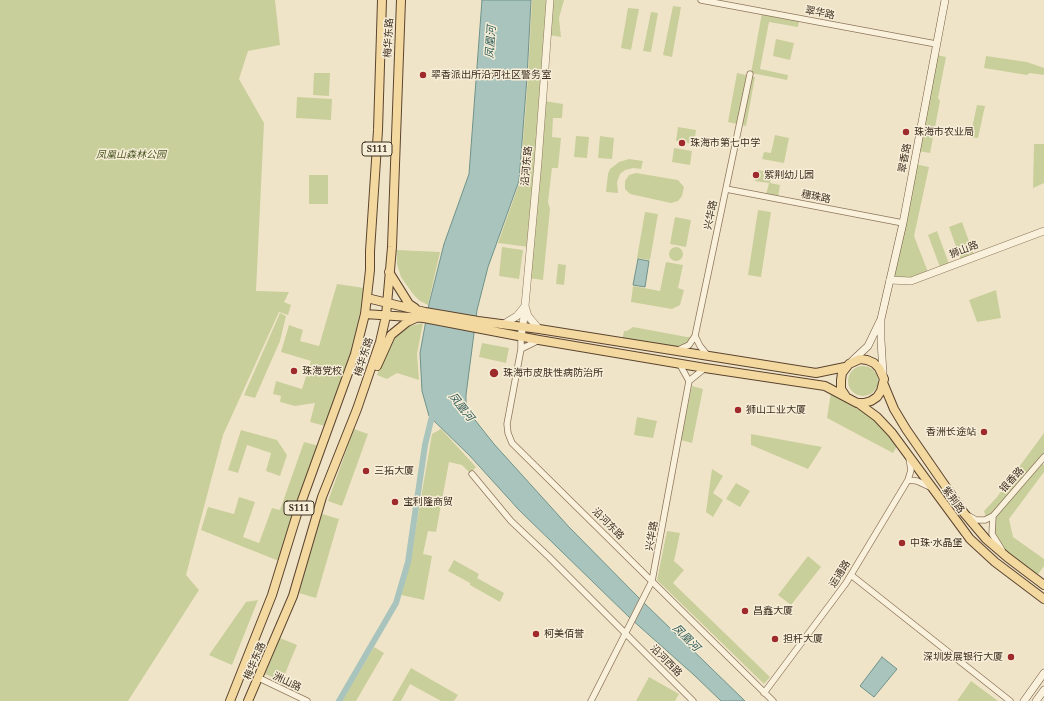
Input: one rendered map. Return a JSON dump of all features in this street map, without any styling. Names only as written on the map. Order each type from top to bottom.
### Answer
[{"type":"main road","name":"梅华东路","points":[[230,701],[272,595],[297,514],[355,354],[365,314],[370,270],[378,130],[382,0]]},
{"type":"main road","name":"梅华东路","points":[[248,701],[259,678],[292,596],[322,498],[358,409],[380,342],[386,316],[388,302],[387,290],[392,247],[401,0]]},
{"type":"main road","points":[[389,272],[409,304],[421,315]]},
{"type":"main road","points":[[367,298],[388,302],[421,315]]},
{"type":"main road","points":[[365,314],[386,316],[421,315],[478,324],[521,337],[705,368],[825,386],[845,395]]},
{"type":"main road","points":[[362,393],[376,369],[391,335],[407,322],[421,315]]},
{"type":"main road","points":[[478,324],[522,326],[816,374],[845,367],[860,359],[867,360],[880,368],[883,374],[884,384],[877,397],[864,403],[857,403],[850,400],[841,388],[842,373],[845,367]]},
{"type":"main road","name":"紫荆路","points":[[884,384],[894,409],[906,429],[964,513],[986,539],[1044,585]]},
{"type":"main road","name":"紫荆路","points":[[857,403],[877,417],[892,432],[970,539],[995,562],[1044,599]]},
{"type":"street","name":"沿河东路","points":[[550,0],[538,162],[521,349],[507,424],[508,433],[512,443],[773,701]]},
{"type":"street","name":"翠华路","points":[[701,0],[936,44]]},
{"type":"street","name":"翠香路","points":[[882,320],[903,223],[945,0]]},
{"type":"street","name":"兴华路","points":[[695,336],[750,74]]},
{"type":"street","name":"穗珠路","points":[[726,188],[903,223]]},
{"type":"street","name":"狮山路","points":[[890,280],[911,281],[1044,231]]},
{"type":"street","points":[[504,324],[517,316],[525,306]]},
{"type":"street","points":[[525,306],[528,316],[539,329]]},
{"type":"street","points":[[852,362],[868,346],[882,320]]},
{"type":"street","points":[[882,320],[881,340],[883,374]]},
{"type":"street","points":[[676,351],[689,345],[695,336],[700,346],[708,356]]},
{"type":"street","points":[[521,349],[539,340]]},
{"type":"street","points":[[679,363],[689,381],[705,368]]},
{"type":"street","name":"兴华路","points":[[591,701],[652,581],[689,381]]},
{"type":"street","name":"运通路","points":[[764,693],[851,575],[908,480],[911,470],[909,456]]},
{"type":"street","name":"银香路","points":[[993,516],[1044,457]]},
{"type":"street","name":"沿河西路","points":[[472,474],[511,521],[694,701]]},
{"type":"street","points":[[908,480],[917,480],[932,488]]},
{"type":"street","points":[[964,513],[976,520],[985,520],[993,516],[992,534],[1007,557]]},
{"type":"street","points":[[851,575],[1010,701]]},
{"type":"street","points":[[1024,701],[1044,673]]},
{"type":"street","name":"洲山路","points":[[259,678],[307,701]]},
{"type":"street","points":[[1036,701],[1044,690]]},
{"type":"green space","name":"凤凰山森林公园","points":[[0,0],[275,0],[280,45],[248,51],[239,79],[264,123],[256,291],[289,292],[284,302],[291,305],[288,315],[279,312],[223,435],[186,575],[199,590],[128,701],[0,701]]},
{"type":"green space","points":[[532,0],[549,0],[529,247],[498,243],[520,181]]},
{"type":"green space","points":[[551,0],[564,0],[559,18],[561,37],[549,35]]},
{"type":"green space","points":[[673,6],[681,7],[672,57],[663,55]]},
{"type":"green space","points":[[628,8],[639,9],[631,50],[621,48]]},
{"type":"green space","points":[[651,12],[658,13],[651,52],[643,51]]},
{"type":"green space","points":[[762,13],[799,21],[798,27],[769,22],[760,69],[788,75],[787,80],[751,73]]},
{"type":"green space","points":[[776,39],[794,43],[790,60],[773,56]]},
{"type":"green space","points":[[937,55],[946,57],[938,98],[940,101],[930,153],[918,151]]},
{"type":"green space","points":[[986,56],[1027,62],[1044,68],[1044,75],[1030,73],[1027,75],[984,68]]},
{"type":"green space","points":[[314,73],[330,73],[329,96],[313,95]]},
{"type":"green space","points":[[737,73],[755,77],[746,126],[728,122]]},
{"type":"green space","points":[[297,97],[332,99],[331,120],[296,118]]},
{"type":"green space","points":[[544,101],[563,104],[562,118],[553,118],[552,137],[561,138],[558,168],[552,168],[548,202],[550,209],[543,280],[529,278]]},
{"type":"green space","points":[[977,105],[985,106],[978,138],[970,137]]},
{"type":"green space","points":[[678,127],[696,130],[694,144],[676,141]]},
{"type":"green space","points":[[775,135],[789,138],[784,163],[762,159],[764,152],[771,153]]},
{"type":"green space","points":[[576,136],[589,137],[587,158],[574,157]]},
{"type":"green space","points":[[600,136],[614,138],[612,159],[598,158]]},
{"type":"green space","points":[[1034,144],[1044,144],[1044,183],[1033,188]]},
{"type":"green space","points":[[674,148],[692,151],[690,165],[672,162]]},
{"type":"green space","points":[[629,159],[643,161],[641,169],[633,168],[625,170],[620,174],[617,182],[618,193],[606,192],[610,169],[619,162]]},
{"type":"green space","points":[[915,164],[929,167],[914,236],[928,272],[911,278],[892,277]]},
{"type":"green space","points":[[757,170],[772,172],[770,183],[780,185],[778,198],[766,195],[769,183],[755,181]]},
{"type":"green space","points":[[636,173],[678,180],[684,187],[682,196],[678,201],[671,203],[630,194],[625,189],[625,181],[629,175]]},
{"type":"green space","points":[[309,175],[328,175],[328,204],[309,204]]},
{"type":"green space","points":[[758,210],[771,212],[761,277],[748,275]]},
{"type":"green space","points":[[645,212],[658,214],[650,260],[637,258]]},
{"type":"green space","points":[[675,217],[691,220],[686,247],[670,244]]},
{"type":"green space","points":[[962,222],[974,255],[961,260],[949,227]]},
{"type":"green space","points":[[937,231],[949,264],[940,267],[928,235]]},
{"type":"green space","points":[[502,247],[523,250],[519,279],[499,276]]},
{"type":"green space","points":[[673,247],[679,247],[683,251],[683,257],[679,261],[673,261],[669,257],[669,251]]},
{"type":"green space","points":[[397,250],[440,252],[428,305],[420,301],[413,294],[401,277],[397,264]]},
{"type":"green space","points":[[666,262],[683,265],[678,288],[684,290],[680,305],[672,309],[631,302],[633,286],[660,291]]},
{"type":"green space","points":[[558,264],[566,265],[564,285],[556,284]]},
{"type":"green space","points":[[337,284],[364,288],[362,313],[351,353],[325,426],[310,422],[315,403],[295,406],[280,402],[281,396],[273,394],[276,381],[302,389],[311,361],[281,352],[289,325],[303,330],[300,341],[319,346]]},
{"type":"green space","points":[[996,290],[1001,318],[977,322],[969,300]]},
{"type":"green space","points":[[280,313],[286,316],[280,341],[255,398],[244,395]]},
{"type":"green space","points":[[423,323],[417,354],[419,380],[397,373],[387,379],[377,375],[388,346],[396,336],[410,326]]},
{"type":"green space","points":[[633,327],[693,337],[688,344],[675,350],[622,341],[624,331],[627,331]]},
{"type":"green space","points":[[482,343],[509,348],[506,363],[479,357]]},
{"type":"green space","points":[[863,366],[874,370],[878,381],[874,392],[863,396],[852,392],[848,381],[852,370]]},
{"type":"green space","points":[[692,386],[703,389],[692,443],[681,440]]},
{"type":"green space","points":[[831,392],[875,420],[897,446],[893,453],[827,418]]},
{"type":"green space","points":[[637,417],[657,421],[653,438],[634,435]]},
{"type":"green space","points":[[354,429],[368,434],[342,506],[328,501]]},
{"type":"green space","points":[[441,429],[476,467],[470,473],[462,465],[449,462],[436,532],[428,531],[423,554],[432,556],[424,600],[401,595],[410,562],[432,434]]},
{"type":"green space","points":[[241,430],[277,440],[287,455],[280,476],[266,471],[271,453],[247,445],[238,473],[228,470]]},
{"type":"green space","points":[[1044,433],[1044,454],[1040,460],[992,515],[986,517],[984,511],[997,497]]},
{"type":"green space","points":[[751,434],[822,447],[808,469],[751,445]]},
{"type":"green space","points":[[304,442],[319,446],[279,561],[201,530],[208,507],[234,514],[239,497],[255,502],[243,537],[259,543],[272,508],[280,510]]},
{"type":"green space","points":[[1041,463],[1044,465],[1044,472],[1009,519],[1013,537],[1044,559],[1044,566],[1036,577],[1008,555],[993,534],[994,516]]},
{"type":"green space","points":[[712,469],[723,476],[713,493],[723,500],[713,517],[706,512]]},
{"type":"green space","points":[[736,483],[750,491],[740,507],[726,499]]},
{"type":"green space","points":[[322,514],[339,519],[316,598],[299,593]]},
{"type":"green space","points":[[667,531],[680,533],[674,561],[684,570],[673,583],[770,677],[764,684],[657,580]]},
{"type":"green space","points":[[808,556],[821,567],[791,605],[778,595]]},
{"type":"green space","points":[[454,560],[479,574],[477,578],[504,593],[500,602],[448,571]]},
{"type":"green space","points":[[258,600],[232,665],[209,655],[246,602]]},
{"type":"green space","points":[[280,638],[297,645],[282,681],[265,674]]},
{"type":"green space","points":[[374,647],[384,653],[356,701],[342,701]]},
{"type":"green space","points":[[411,668],[458,695],[454,701],[441,701],[410,684],[401,701],[392,701]]},
{"type":"green space","points":[[649,677],[679,694],[675,701],[636,701]]},
{"type":"green space","points":[[971,681],[998,701],[957,701]]},
{"type":"water","name":"凤凰河","points":[[482,0],[531,0],[519,181],[488,267],[477,310],[466,404],[475,420],[494,444],[569,527],[640,599],[745,701],[721,701],[630,618],[519,510],[470,456],[429,416],[422,391],[420,353],[429,304],[444,244],[469,174]]},
{"type":"water","points":[[638,259],[649,261],[645,287],[633,285]]},
{"type":"water","points":[[882,657],[897,669],[874,697],[860,686]]},
{"type":"waterway","points":[[339,701],[396,603],[408,562],[425,445],[433,412]]},
{"type":"place","name":"翠香派出所沿河社区警务室","points":[[423,75]]},
{"type":"place","name":"珠海市农业局","points":[[906,132]]},
{"type":"place","name":"珠海市第七中学","points":[[682,143]]},
{"type":"place","name":"紫荆幼儿园","points":[[756,175]]},
{"type":"place","name":"珠海党校","points":[[294,371]]},
{"type":"place","name":"珠海市皮肤性病防治所","points":[[494,373]]},
{"type":"place","name":"狮山工业大厦","points":[[738,410]]},
{"type":"place","name":"香洲长途站","points":[[984,432]]},
{"type":"place","name":"三拓大厦","points":[[366,471]]},
{"type":"place","name":"宝利隆商贸","points":[[395,502]]},
{"type":"place","name":"中珠·水晶堡","points":[[902,543]]},
{"type":"place","name":"昌鑫大厦","points":[[745,611]]},
{"type":"place","name":"柯美佰誉","points":[[536,634]]},
{"type":"place","name":"担杆大厦","points":[[775,639]]},
{"type":"place","name":"深圳发展银行大厦","points":[[1011,657]]}]
